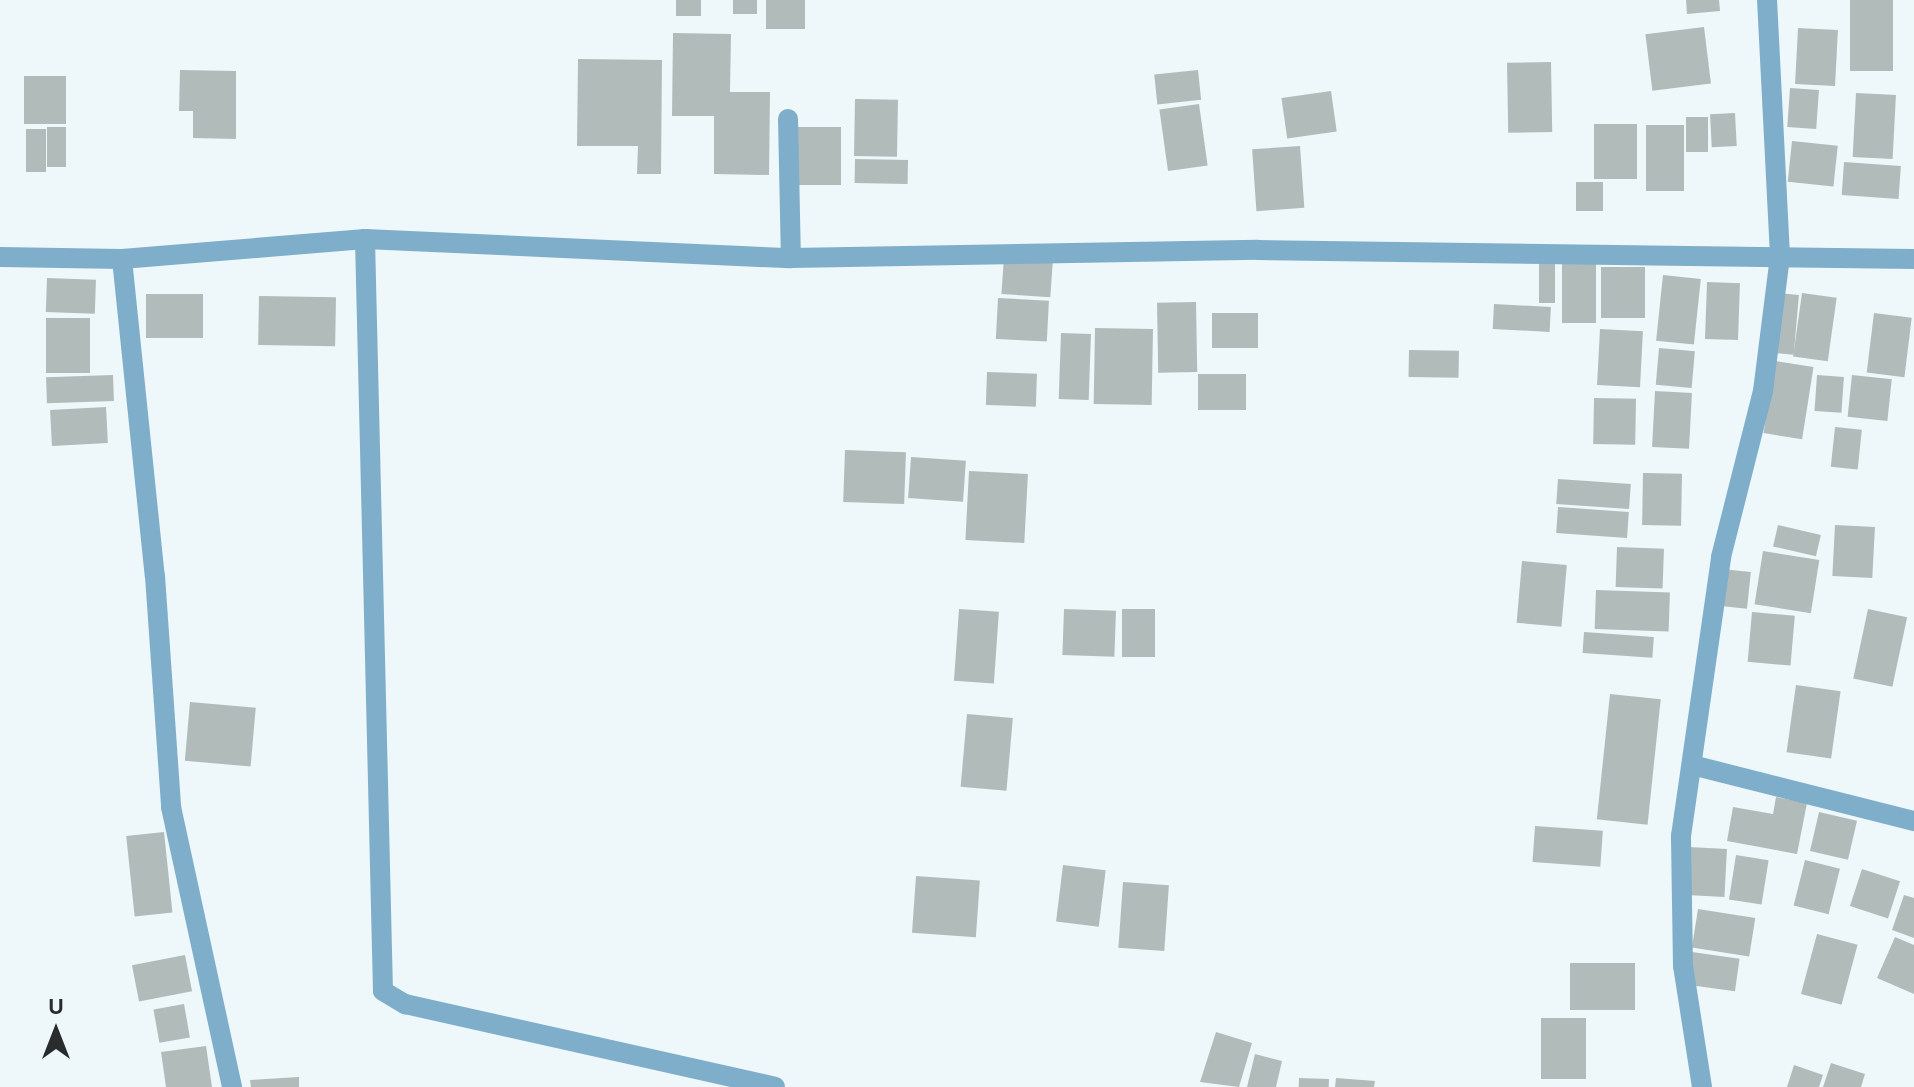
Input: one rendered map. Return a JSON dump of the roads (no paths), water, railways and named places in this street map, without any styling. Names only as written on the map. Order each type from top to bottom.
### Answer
[{"type":"street","points":[[1702,1087],[1679,898],[1692,765],[1721,557],[1763,391],[1780,256],[1767,0]]},
{"type":"street","points":[[788,119],[791,258]]},
{"type":"street","points":[[0,257],[122,259],[365,239],[791,258],[1258,250],[1914,259]]},
{"type":"street","points":[[365,239],[383,991],[405,1004],[775,1087]]},
{"type":"street","points":[[122,259],[155,576],[171,807],[232,1087]]},
{"type":"street","points":[[1692,765],[1914,821]]}]
